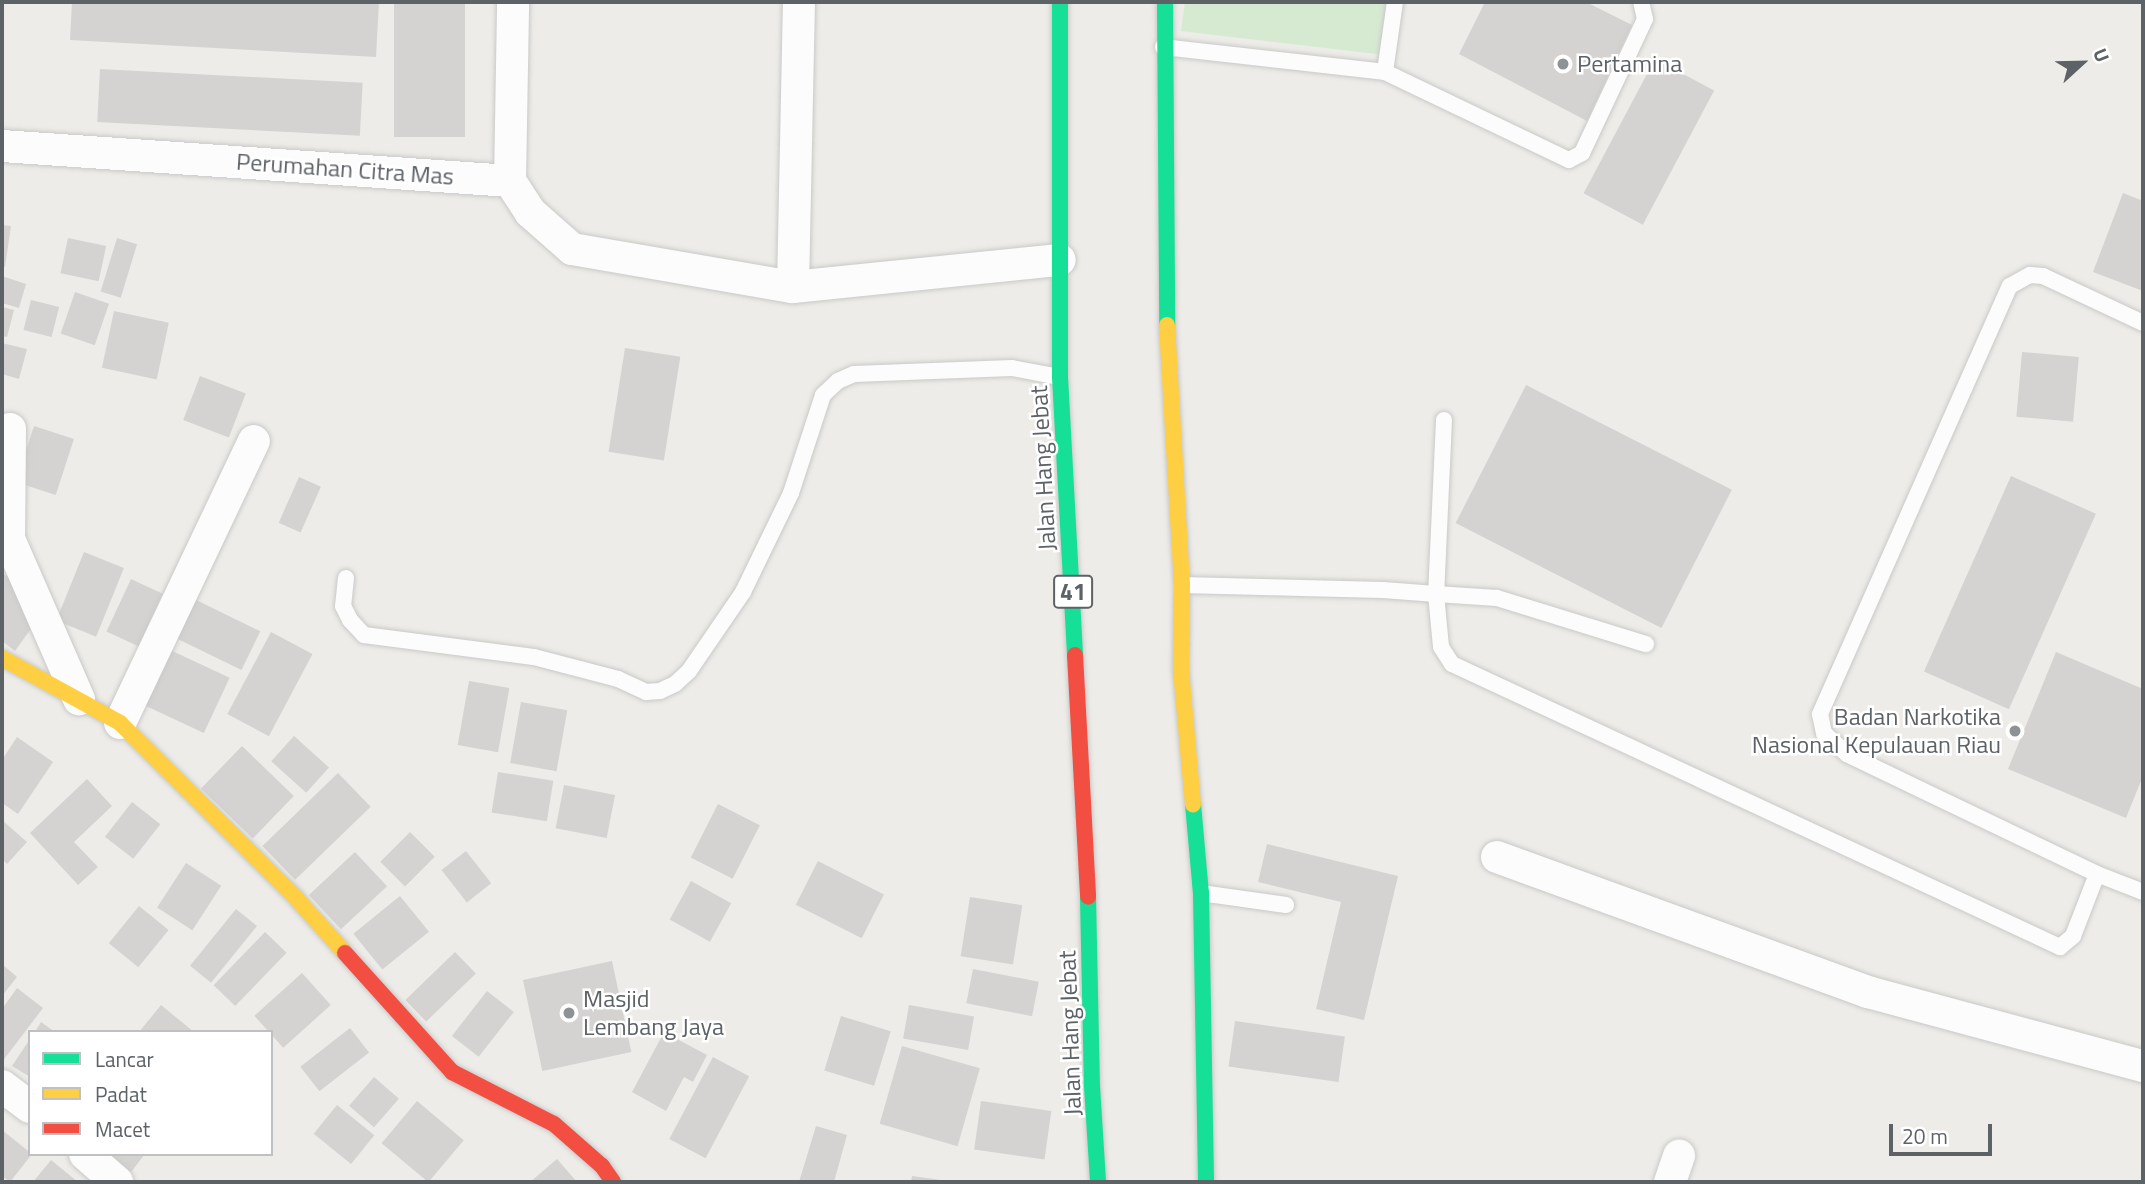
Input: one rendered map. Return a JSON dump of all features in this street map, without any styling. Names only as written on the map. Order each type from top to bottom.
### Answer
[{"type":"main road","name":"Jalan Hang Jebat","points":[[1060,2],[1060,377],[1089,907],[1092,1086],[1098,1182]]},
{"type":"main road","points":[[1165,2],[1163,47],[1167,368],[1182,585],[1181,670],[1201,893],[1206,1182]]},
{"type":"main road","points":[[2,658],[120,723],[295,897],[452,1072],[554,1124],[602,1166],[612,1182]]},
{"type":"street","points":[[513,2],[510,181],[530,212],[572,249],[793,287],[1060,260]]},
{"type":"street","points":[[793,287],[799,2]]},
{"type":"street","name":"Perumahan Citra Mas","points":[[2,146],[510,181]]},
{"type":"street","points":[[10,429],[9,539],[79,699]]},
{"type":"street","points":[[120,723],[254,441]]},
{"type":"street","points":[[1497,857],[1868,992],[2143,1066]]},
{"type":"street","points":[[2,1086],[28,1106]]},
{"type":"street","points":[[87,1156],[117,1182]]},
{"type":"lane","points":[[1385,72],[1395,2]]},
{"type":"lane","points":[[1163,47],[1385,72],[1569,160],[1582,153],[1646,19],[1641,2]]},
{"type":"lane","points":[[2143,323],[2043,276],[2030,275],[2010,286],[1820,713],[1824,733],[1847,754],[2097,874],[2143,892]]},
{"type":"lane","points":[[346,578],[343,606],[350,620],[364,635],[534,657],[618,679],[646,692],[660,691],[675,684],[689,671],[743,592],[791,493],[823,395],[838,381],[854,374],[1012,368],[1060,377]]},
{"type":"lane","points":[[1444,420],[1436,594],[1441,647],[1452,664],[2060,947],[2073,936],[2097,874]]},
{"type":"lane","points":[[1182,585],[1383,590],[1497,598],[1646,643]]},
{"type":"lane","points":[[1201,893],[1286,905]]},
{"type":"green space","points":[[1185,2],[1400,2],[1393,56],[1181,31]]},
{"type":"building","points":[[72,2],[379,2],[376,57],[70,40]]},
{"type":"building","points":[[394,2],[465,2],[465,137],[394,137]]},
{"type":"building","points":[[1485,2],[1586,2],[1632,25],[1587,121],[1459,54]]},
{"type":"building","points":[[1655,59],[1714,90],[1643,225],[1584,193]]},
{"type":"building","points":[[100,69],[363,83],[360,136],[97,122]]},
{"type":"building","points":[[2123,193],[2143,201],[2143,291],[2093,272]]},
{"type":"building","points":[[2,225],[11,226],[5,267],[2,266]]},
{"type":"building","points":[[68,238],[106,246],[99,281],[61,273]]},
{"type":"building","points":[[117,238],[137,244],[121,298],[101,292]]},
{"type":"building","points":[[2,276],[26,284],[19,308],[2,303]]},
{"type":"building","points":[[75,292],[109,304],[95,345],[61,334]]},
{"type":"building","points":[[31,300],[59,307],[52,337],[24,330]]},
{"type":"building","points":[[2,307],[14,310],[7,337],[2,336]]},
{"type":"building","points":[[114,311],[169,323],[157,379],[102,368]]},
{"type":"building","points":[[2,343],[27,349],[19,379],[2,374]]},
{"type":"building","points":[[625,348],[680,357],[664,460],[609,452]]},
{"type":"building","points":[[2022,352],[2079,357],[2073,422],[2016,417]]},
{"type":"building","points":[[200,376],[246,394],[229,437],[183,420]]},
{"type":"building","points":[[1526,385],[1732,490],[1661,628],[1456,523]]},
{"type":"building","points":[[34,426],[74,439],[56,495],[16,482]]},
{"type":"building","points":[[2011,476],[2096,514],[2009,709],[1924,671]]},
{"type":"building","points":[[299,477],[321,487],[301,532],[279,523]]},
{"type":"building","points":[[84,552],[124,568],[96,637],[56,621]]},
{"type":"building","points":[[2,573],[25,589],[33,626],[15,651],[2,641]]},
{"type":"building","points":[[131,579],[163,594],[138,646],[106,632]]},
{"type":"building","points":[[192,598],[260,631],[241,670],[173,637]]},
{"type":"building","points":[[271,632],[312,654],[269,736],[227,714]]},
{"type":"building","points":[[168,649],[230,678],[204,733],[142,704]]},
{"type":"building","points":[[2056,652],[2143,689],[2143,776],[2126,818],[2008,769]]},
{"type":"building","points":[[469,681],[509,688],[498,752],[458,745]]},
{"type":"building","points":[[521,702],[567,710],[557,771],[510,763]]},
{"type":"building","points":[[294,736],[329,767],[306,793],[271,761]]},
{"type":"building","points":[[17,737],[53,762],[18,814],[2,803],[2,760]]},
{"type":"building","points":[[242,746],[294,796],[253,838],[201,788]]},
{"type":"building","points":[[498,772],[553,781],[547,821],[492,812]]},
{"type":"building","points":[[338,773],[371,807],[295,880],[262,846]]},
{"type":"building","points":[[87,779],[112,806],[74,842],[98,867],[78,885],[30,833]]},
{"type":"building","points":[[564,785],[615,795],[607,838],[556,828]]},
{"type":"building","points":[[132,802],[160,824],[133,859],[105,837]]},
{"type":"building","points":[[718,804],[760,825],[733,879],[691,857]]},
{"type":"building","points":[[2,820],[27,842],[7,864],[2,859]]},
{"type":"building","points":[[410,832],[435,857],[405,886],[380,862]]},
{"type":"building","points":[[1267,844],[1398,876],[1364,1020],[1316,1009],[1341,902],[1258,882]]},
{"type":"building","points":[[466,851],[491,883],[467,902],[442,870]]},
{"type":"building","points":[[355,852],[387,886],[341,929],[309,895]]},
{"type":"building","points":[[818,861],[884,895],[862,938],[796,905]]},
{"type":"building","points":[[186,863],[221,886],[192,930],[157,907]]},
{"type":"building","points":[[691,881],[731,903],[710,942],[670,919]]},
{"type":"building","points":[[400,896],[429,932],[382,970],[353,934]]},
{"type":"building","points":[[970,897],[1022,905],[1013,965],[961,956]]},
{"type":"building","points":[[139,906],[169,930],[138,967],[109,943]]},
{"type":"building","points":[[236,909],[257,926],[211,983],[190,966]]},
{"type":"building","points":[[265,932],[287,953],[235,1006],[214,985]]},
{"type":"building","points":[[455,952],[476,974],[426,1022],[405,1000]]},
{"type":"building","points":[[612,961],[631,1052],[542,1071],[523,980]]},
{"type":"building","points":[[2,964],[17,977],[2,996]]},
{"type":"building","points":[[973,969],[1039,982],[1032,1016],[966,1003]]},
{"type":"building","points":[[302,973],[331,1005],[283,1048],[273,1036],[273,1030],[267,1030],[254,1016]]},
{"type":"building","points":[[17,988],[43,1008],[2,1062],[2,1009]]},
{"type":"building","points":[[487,991],[514,1012],[479,1057],[452,1036]]},
{"type":"building","points":[[161,1005],[192,1030],[141,1030]]},
{"type":"building","points":[[909,1005],[974,1016],[968,1050],[903,1038]]},
{"type":"building","points":[[841,1016],[891,1031],[874,1086],[824,1071]]},
{"type":"building","points":[[1235,1021],[1345,1036],[1339,1082],[1229,1067]]},
{"type":"building","points":[[41,1022],[52,1030],[36,1030]]},
{"type":"building","points":[[350,1028],[369,1052],[319,1091],[300,1067]]},
{"type":"building","points":[[664,1032],[707,1055],[693,1082],[684,1077],[666,1111],[632,1092]]},
{"type":"building","points":[[28,1042],[28,1076],[12,1066]]},
{"type":"building","points":[[902,1046],[980,1068],[958,1146],[880,1124]]},
{"type":"building","points":[[713,1057],[749,1076],[706,1158],[669,1139]]},
{"type":"building","points":[[374,1077],[399,1099],[374,1127],[349,1106]]},
{"type":"building","points":[[417,1101],[464,1140],[429,1182],[382,1143]]},
{"type":"building","points":[[981,1101],[1051,1111],[1044,1159],[974,1150]]},
{"type":"building","points":[[337,1105],[374,1135],[351,1164],[314,1134]]},
{"type":"building","points":[[816,1126],[847,1135],[834,1182],[799,1182]]},
{"type":"building","points":[[2,1130],[28,1151],[28,1156],[30,1156],[10,1182],[2,1176]]},
{"type":"building","points":[[112,1156],[143,1156],[131,1172]]},
{"type":"building","points":[[557,1159],[577,1182],[530,1182]]},
{"type":"building","points":[[51,1160],[78,1182],[33,1182]]},
{"type":"building","points":[[912,1176],[948,1181],[911,1182]]},
{"type":"traffic: fast","points":[[1060,2],[1060,377],[1075,655]]},
{"type":"traffic: fast","points":[[1165,2],[1167,325]]},
{"type":"traffic: fast","points":[[1193,804],[1201,893],[1206,1182]]},
{"type":"traffic: fast","points":[[1088,897],[1092,1086],[1098,1182]]},
{"type":"traffic: slow","points":[[1167,325],[1182,585],[1181,670],[1193,804]]},
{"type":"traffic: slow","points":[[2,658],[120,723],[295,897],[345,953]]},
{"type":"traffic: jam","points":[[1075,655],[1088,897]]},
{"type":"traffic: jam","points":[[345,953],[452,1072],[554,1124],[602,1166],[613,1182]]},
{"type":"place","name":"Pertamina","points":[[1563,64]]},
{"type":"place","name":"Badan Narkotika Nasional Kepulauan Riau","points":[[2015,731]]},
{"type":"place","name":"Masjid Lembang Jaya","points":[[569,1013]]}]
